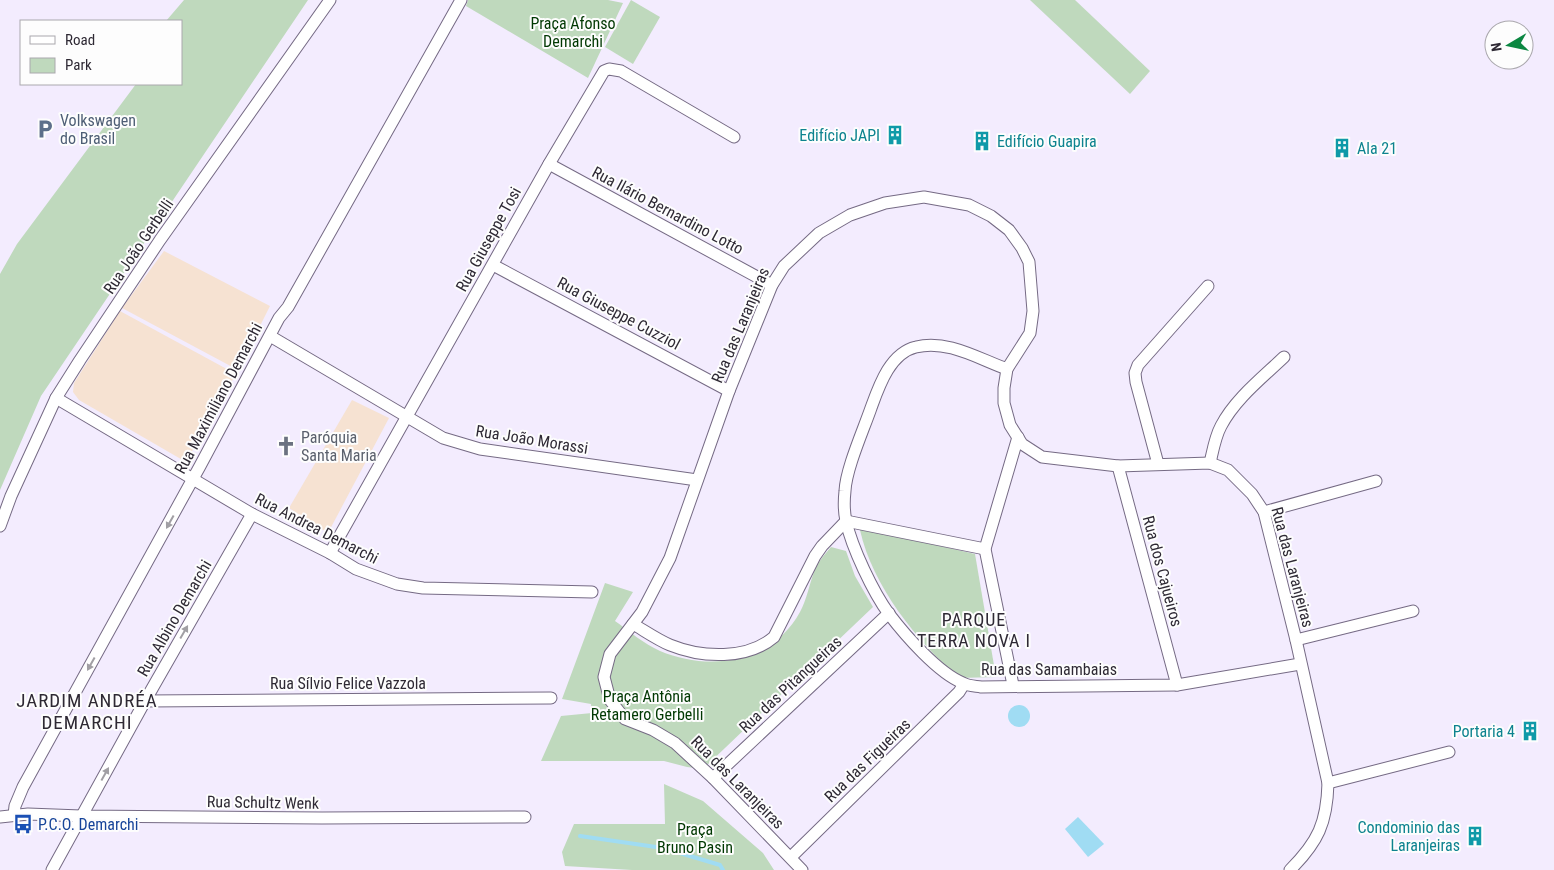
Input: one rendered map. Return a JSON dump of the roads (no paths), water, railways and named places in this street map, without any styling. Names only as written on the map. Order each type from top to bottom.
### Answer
[{"type":"street","name":"Rua João Gerbelli","points":[[0,526],[11,496],[56,398],[160,240],[330,0]]},
{"type":"street","name":"Rua Maximiliano Demarchi","points":[[14,815],[15,806],[23,787],[270,336],[460,0]]},
{"type":"street","name":"Rua Giuseppe Tosi","points":[[330,553],[549,164],[604,71],[609,69],[621,71],[734,137]]},
{"type":"street","name":"Rua Ilário Bernardino Lotto","points":[[549,164],[772,285]]},
{"type":"street","name":"Rua das Laranjeiras","points":[[802,870],[713,778],[675,743],[653,730],[625,718],[610,700],[604,677],[610,654],[642,612],[670,558],[729,391],[772,285],[784,266],[813,239],[850,215],[885,203],[924,197],[968,205],[991,216],[1009,230],[1029,262],[1033,311],[1030,333],[1007,369],[1004,403],[1010,425],[1022,444],[1042,456],[1118,466],[1210,463],[1228,470],[1252,494],[1264,512],[1296,640],[1328,783],[1328,804],[1325,820],[1305,855],[1290,870]]},
{"type":"street","name":"Rua Giuseppe Cuzziol","points":[[493,265],[729,391]]},
{"type":"street","points":[[1158,464],[1135,373],[1138,365],[1208,286]]},
{"type":"street","name":"Rua João Morassi","points":[[270,336],[443,438],[480,449],[697,480]]},
{"type":"street","name":"Rua das Samambaias","points":[[1007,369],[948,346],[916,347],[905,352],[885,374],[876,392],[848,474],[845,490],[846,521],[858,555],[889,613],[919,648],[946,674],[964,684],[981,687],[1013,685],[1090,687],[1177,685],[1300,664]]},
{"type":"street","points":[[1210,463],[1220,428],[1227,415],[1242,397],[1284,357]]},
{"type":"street","name":"Rua Andrea Demarchi","points":[[56,398],[252,514],[330,553],[356,570],[397,584],[414,587],[592,592]]},
{"type":"street","points":[[1013,685],[985,549],[1018,437]]},
{"type":"street","name":"Rua dos Cajueiros","points":[[1118,466],[1177,685]]},
{"type":"street","points":[[1264,512],[1376,481]]},
{"type":"street","name":"Rua Albino Demarchi","points":[[52,870],[145,701],[252,514]]},
{"type":"street","points":[[633,624],[670,645],[695,653],[718,655],[741,652],[765,645],[774,637],[815,556],[846,521],[985,549]]},
{"type":"street","points":[[1296,640],[1413,611]]},
{"type":"street","name":"Rua das Pitangueiras","points":[[713,778],[889,613]]},
{"type":"street","name":"Rua das Figueiras","points":[[791,857],[959,692],[964,684]]},
{"type":"street","name":"Rua Sílvio Felice Vazzola","points":[[145,701],[551,698]]},
{"type":"street","points":[[1328,783],[1449,752]]},
{"type":"street","name":"Rua Schultz Wenk","points":[[0,817],[14,815],[313,818],[526,817]]},
{"type":"water","points":[[1019,705],[1027,708],[1030,716],[1027,724],[1019,727],[1011,724],[1008,716],[1011,708]]},
{"type":"water","points":[[1078,817],[1104,844],[1088,857],[1065,829]]},
{"type":"waterway","points":[[580,836],[663,848],[720,865],[723,870]]},
{"type":"place","name":"Volkswagen do Brasil","points":[[45,129]]},
{"type":"place","name":"Edifício JAPI","points":[[895,135]]},
{"type":"place","name":"Edifício Guapira","points":[[982,141]]},
{"type":"place","name":"Ala 21","points":[[1342,148]]},
{"type":"place","name":"Paróquia Santa Maria","points":[[286,446]]},
{"type":"place","name":"Portaria 4","points":[[1530,731]]},
{"type":"place","name":"P.C.O. Demarchi","points":[[23,824]]},
{"type":"place","name":"Condominio das Laranjeiras","points":[[1475,836]]},
{"type":"district","name":"PARQUE TERRA NOVA I","points":[[974,630]]},
{"type":"district","name":"JARDIM ANDRÉA DEMARCHI","points":[[87,711]]},
{"type":"park label","name":"Praça Afonso Demarchi","points":[[573,32]]},
{"type":"park label","name":"Praça Antônia Retamero Gerbelli","points":[[647,705]]},
{"type":"park label","name":"Praça Bruno Pasin","points":[[695,838]]}]
